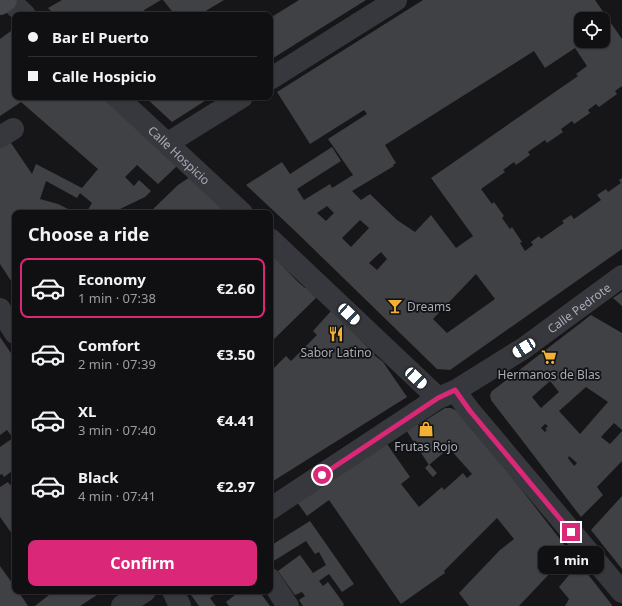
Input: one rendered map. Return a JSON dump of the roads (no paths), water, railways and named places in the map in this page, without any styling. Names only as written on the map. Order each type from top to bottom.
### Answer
[{"type":"street","points":[[0,4],[6,0]]},
{"type":"street","points":[[9,0],[22,12]]},
{"type":"street","points":[[273,77],[396,0]]},
{"type":"street","name":"Calle Hospicio","points":[[120,100],[239,210]]},
{"type":"street","points":[[168,143],[237,100]]},
{"type":"street","points":[[273,243],[447,394],[470,411],[622,592]]},
{"type":"street","name":"Calle Pedrote","points":[[273,507],[447,394],[524,348],[622,276]]},
{"type":"street","points":[[0,309],[12,328]]},
{"type":"street","points":[[273,584],[288,606]]},
{"type":"street","points":[[122,606],[140,594]]},
{"type":"street","points":[[174,594],[180,606]]},
{"type":"place","name":"Dreams","points":[[395,306]]},
{"type":"place","name":"Sabor Latino","points":[[336,334]]},
{"type":"place","name":"Hermanos de Blas","points":[[549,357]]},
{"type":"place","name":"Frutas Rojo","points":[[426,429]]}]
